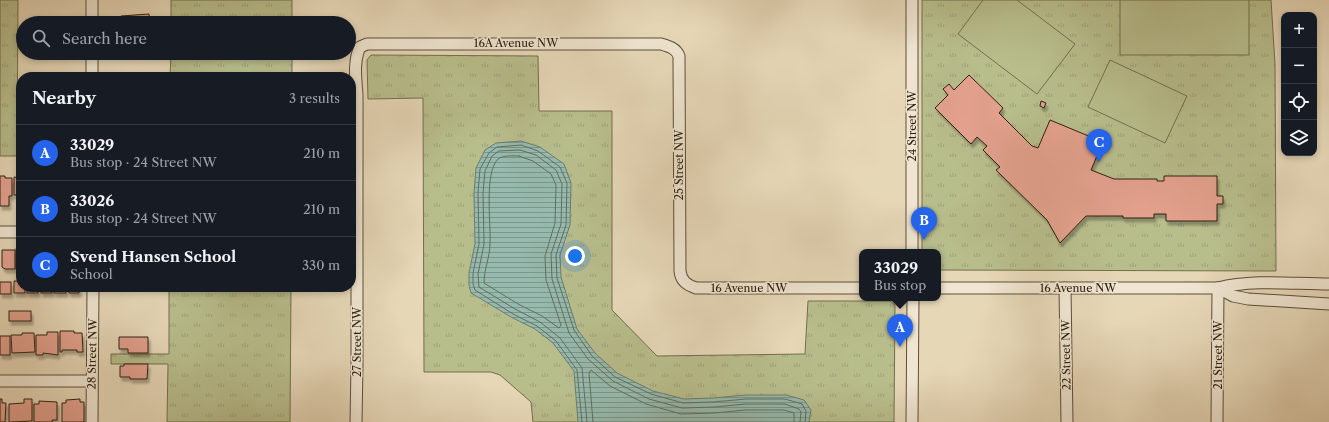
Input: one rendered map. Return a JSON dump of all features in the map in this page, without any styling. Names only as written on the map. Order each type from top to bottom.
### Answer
[{"type":"street","points":[[92,0],[92,16]]},
{"type":"street","name":"24 Street NW","points":[[912,0],[912,249]]},
{"type":"street","name":"16A Avenue NW","points":[[360,47],[367,44],[376,43],[660,44],[672,48]]},
{"type":"street","name":"27 Street NW","points":[[356,422],[356,61],[360,47]]},
{"type":"street","name":"25 Street NW","points":[[672,48],[677,51],[679,56],[680,271],[682,279],[686,283]]},
{"type":"street","points":[[92,60],[92,72]]},
{"type":"street","points":[[0,232],[16,232]]},
{"type":"street","name":"16 Avenue NW","points":[[686,283],[696,288],[859,288]]},
{"type":"street","name":"16 Avenue NW","points":[[941,288],[1218,288],[1234,284],[1255,283],[1329,284]]},
{"type":"street","name":"22 Street NW","points":[[1065,288],[1067,422]]},
{"type":"street","name":"16 Avenue NW","points":[[1218,288],[1233,296],[1248,299],[1329,304]]},
{"type":"street","name":"21 Street NW","points":[[1218,288],[1218,422]]},
{"type":"street","name":"28 Street NW","points":[[92,422],[91,381],[93,292]]},
{"type":"street","points":[[912,301],[912,422]]},
{"type":"street","points":[[0,380],[91,381]]},
{"type":"green space","points":[[0,0],[18,0],[18,16],[16,16],[16,60],[18,60],[18,72],[16,72],[16,156],[0,156]]},
{"type":"green space","points":[[171,0],[292,0],[292,16],[171,16]]},
{"type":"green space","points":[[922,0],[1271,0],[1275,64],[1276,271],[941,270],[941,249],[922,249]]},
{"type":"green space","points":[[983,0],[1017,0],[1075,44],[1037,94],[958,34]]},
{"type":"green space","points":[[1120,0],[1249,0],[1249,55],[1120,55]]},
{"type":"green space","points":[[371,55],[538,56],[539,111],[612,111],[612,310],[657,356],[805,354],[808,301],[890,301],[895,305],[894,422],[533,422],[531,402],[500,375],[491,372],[424,372],[423,98],[368,99],[367,60]]},
{"type":"green space","points":[[171,60],[292,60],[292,72],[170,72]]},
{"type":"green space","points":[[1110,60],[1187,96],[1165,143],[1088,107]]},
{"type":"green space","points":[[169,292],[291,292],[290,422],[167,422],[168,364],[111,364],[111,354],[169,354]]},
{"type":"water","points":[[521,141],[540,147],[564,164],[571,183],[570,225],[560,255],[561,277],[577,329],[595,353],[617,373],[653,391],[684,399],[746,395],[786,395],[804,400],[811,410],[809,422],[578,422],[574,371],[553,343],[535,329],[511,317],[471,293],[469,285],[469,273],[475,244],[474,193],[476,168],[485,150],[496,143]]},
{"type":"building","points":[[149,14],[149,16],[121,16]]},
{"type":"building","points":[[969,75],[1003,108],[999,113],[1032,146],[1038,148],[1050,120],[1103,142],[1091,170],[1114,179],[1157,179],[1157,181],[1164,181],[1164,176],[1217,176],[1217,196],[1223,196],[1223,204],[1217,204],[1217,221],[1166,221],[1166,214],[1154,214],[1154,218],[1086,216],[1060,243],[1047,220],[996,170],[1000,167],[983,150],[987,146],[977,137],[971,144],[935,108],[948,95],[943,89],[949,84],[954,90]]},
{"type":"building","points":[[1041,101],[1046,103],[1044,108],[1040,106]]},
{"type":"building","points":[[0,176],[12,178],[12,196],[9,196],[9,206],[0,206]]},
{"type":"building","points":[[14,177],[16,177],[16,195],[14,195]]},
{"type":"building","points":[[2,250],[15,250],[15,269],[5,269],[2,267]]},
{"type":"building","points":[[14,281],[16,281],[16,292],[25,293],[14,293]]},
{"type":"building","points":[[0,282],[11,282],[11,294],[0,294]]},
{"type":"building","points":[[27,292],[38,292],[38,293]]},
{"type":"building","points":[[41,292],[52,292],[52,293]]},
{"type":"building","points":[[54,292],[66,292],[66,293]]},
{"type":"building","points":[[69,292],[79,292],[79,293]]},
{"type":"building","points":[[9,311],[31,311],[31,321],[9,321]]},
{"type":"building","points":[[60,331],[74,331],[74,333],[82,333],[83,352],[77,352],[77,350],[62,350],[62,352],[60,352]]},
{"type":"building","points":[[47,332],[58,332],[58,355],[43,353],[43,355],[36,355],[36,335],[47,335]]},
{"type":"building","points":[[22,333],[34,333],[35,352],[12,353],[11,335],[22,335]]},
{"type":"building","points":[[0,336],[10,336],[10,355],[0,355]]},
{"type":"building","points":[[119,337],[148,337],[148,353],[128,353],[128,349],[119,349]]},
{"type":"building","points":[[124,364],[148,364],[147,379],[130,379],[130,377],[120,377],[120,366],[124,366]]},
{"type":"building","points":[[0,399],[2,399],[2,403],[6,403],[5,422],[0,422]]},
{"type":"building","points":[[24,399],[32,399],[32,421],[9,422],[9,404],[24,403]]},
{"type":"building","points":[[80,399],[80,402],[84,402],[84,422],[62,422],[62,403],[66,403],[66,400]]},
{"type":"building","points":[[39,401],[57,402],[57,420],[52,420],[52,422],[34,422],[34,404],[39,404]]},
{"type":"place","name":"Svend Hansen School","points":[[1099,162]]},
{"type":"place","name":"33026","points":[[924,240]]},
{"type":"place","name":"33029","points":[[900,347]]}]
